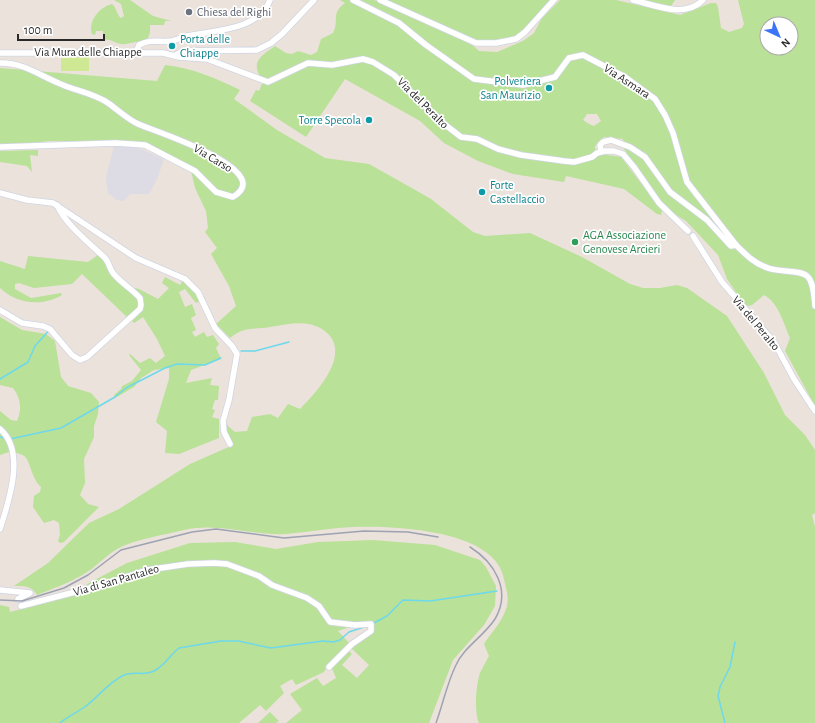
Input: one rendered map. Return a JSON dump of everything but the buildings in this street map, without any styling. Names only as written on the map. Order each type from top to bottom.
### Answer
[{"type":"street","points":[[136,52],[139,45],[151,40],[170,42],[186,36],[236,28],[256,19],[268,6],[270,0]]},
{"type":"street","points":[[176,55],[183,51],[257,50],[271,43],[282,34],[314,0]]},
{"type":"street","name":"Via Asmara","points":[[353,0],[399,23],[426,45],[475,79],[523,85],[538,82],[556,77],[565,62],[569,58],[578,55],[589,57],[625,78],[655,100],[665,115],[673,133],[687,182],[736,245]]},
{"type":"street","points":[[380,0],[476,43],[496,43],[516,39],[525,32],[554,0]]},
{"type":"street","points":[[633,0],[675,10],[690,8],[699,1]]},
{"type":"street","name":"Via Mura delle Chiappe","points":[[0,53],[136,52],[176,55]]},
{"type":"street","name":"Via del Peralto","points":[[176,55],[187,58],[207,59],[254,75],[268,82],[308,63],[332,65],[363,60],[373,62],[394,75],[439,120],[461,137],[477,139],[498,149],[520,155],[564,161],[574,162],[592,157],[601,151]]},
{"type":"street","name":"Via Carso","points":[[0,63],[16,64],[27,68],[49,79],[107,102],[138,124],[196,146],[226,163],[237,172],[242,178],[242,186],[241,190],[233,196],[222,195],[211,188],[195,171],[144,145],[116,143],[0,147]]},
{"type":"street","points":[[688,231],[659,203],[634,167],[622,154],[614,151],[601,151],[600,145],[611,140],[638,151],[646,157],[670,192],[707,220],[728,243],[732,246],[736,245],[752,261],[769,269],[803,273],[808,276],[811,282],[815,306]]},
{"type":"street","points":[[0,193],[27,200],[57,204],[129,254],[146,264],[180,276],[194,286],[214,328],[232,346],[237,354],[229,400],[223,421],[224,432],[230,444]]},
{"type":"street","points":[[0,310],[22,323],[43,326],[50,329],[72,355],[80,360],[88,357],[140,309],[142,305],[140,298],[125,286],[112,272],[107,260],[94,249],[64,217],[57,204]]},
{"type":"street","name":"Via del Peralto","points":[[693,236],[722,282],[774,342],[794,379],[815,411]]},
{"type":"street","points":[[0,429],[10,441],[13,462],[11,491],[0,529]]},
{"type":"street","name":"Via di San Pantaleo","points":[[21,606],[102,585],[147,570],[188,564],[227,564],[259,576],[272,585],[307,598],[319,606],[330,622],[355,625],[371,624],[371,631],[352,644],[329,666]]},
{"type":"street","points":[[0,590],[30,593],[18,599]]},
{"type":"shaded area","points":[[122,146],[138,148],[164,159],[157,179],[149,194],[130,194],[124,201],[117,200],[108,193],[106,177],[114,147]]},
{"type":"green space","points":[[114,0],[130,0],[153,16],[171,21],[165,21],[164,25],[150,25],[149,35],[143,40],[124,44],[103,40],[103,31],[96,31],[95,35],[92,34],[91,29],[93,19],[99,11],[112,4],[121,18],[124,16],[121,4]]},
{"type":"green space","points":[[340,0],[374,0],[447,31],[479,51],[497,52],[523,41],[534,33],[542,18],[560,0],[616,0],[680,15],[711,3],[716,3],[721,28],[729,32],[742,28],[744,24],[738,0],[815,0],[815,406],[785,351],[790,338],[777,308],[769,298],[764,295],[752,305],[748,306],[744,304],[727,279],[718,255],[686,221],[673,213],[655,194],[624,149],[623,139],[604,137],[595,146],[595,149],[601,154],[621,157],[662,211],[661,215],[657,214],[624,189],[566,176],[564,182],[513,174],[478,161],[444,143],[420,121],[345,79],[306,137],[250,101],[256,90],[259,91],[263,81],[257,69],[258,61],[261,57],[275,46],[286,53],[292,54],[298,51],[311,55],[317,52],[321,39],[333,33],[336,24],[336,14],[340,7],[345,3]],"holes":[[[587,114],[597,114],[601,121],[594,126],[583,120]]]},
{"type":"green space","points":[[387,0],[550,0],[523,30],[515,36],[495,40],[477,40]]},
{"type":"green space","points":[[644,0],[675,0],[671,6]]},
{"type":"green space","points":[[89,57],[89,71],[61,71],[61,58]]},
{"type":"green space","points":[[165,65],[185,68],[204,74],[240,90],[234,99],[277,130],[325,158],[369,164],[431,199],[473,232],[485,236],[530,233],[582,257],[630,284],[643,288],[660,288],[677,285],[687,288],[727,316],[764,373],[785,415],[805,435],[815,450],[815,513],[812,515],[815,527],[815,723],[479,723],[476,712],[477,684],[480,673],[489,656],[484,644],[504,614],[508,601],[507,590],[497,562],[482,550],[463,540],[440,534],[416,530],[370,527],[352,527],[286,534],[261,533],[223,528],[197,528],[150,538],[124,546],[117,549],[93,568],[78,577],[37,595],[30,588],[24,586],[14,586],[48,563],[89,523],[119,509],[190,464],[231,446],[232,442],[227,431],[226,421],[228,426],[235,432],[247,431],[252,417],[270,414],[278,418],[288,404],[300,409],[314,394],[327,376],[335,355],[334,345],[330,336],[321,328],[309,324],[304,323],[249,329],[235,334],[230,338],[216,324],[236,306],[229,286],[211,254],[217,248],[205,232],[208,228],[206,211],[195,188],[190,166],[151,145],[117,141],[50,141],[0,146],[0,68],[157,81]]},
{"type":"green space","points":[[38,150],[38,156],[30,155],[32,172],[27,166],[0,162],[0,151]]},
{"type":"green space","points":[[98,255],[104,260],[119,283],[138,299],[139,309],[129,319],[82,274],[72,284],[34,288],[19,283],[15,284],[15,289],[31,298],[61,293],[62,295],[46,301],[30,302],[14,298],[0,288],[0,261],[25,269],[28,256],[88,262]]},
{"type":"green space","points":[[165,277],[180,285],[183,280],[196,291],[200,301],[196,303],[185,289],[179,292],[185,307],[192,304],[196,315],[191,318],[196,330],[192,332],[195,337],[204,332],[207,337],[213,335],[219,344],[216,348],[221,359],[191,370],[186,383],[212,378],[210,385],[219,386],[218,400],[215,400],[212,409],[215,410],[212,417],[219,419],[219,438],[179,454],[165,453],[167,431],[156,422],[169,379],[169,368],[154,370],[141,378],[134,387],[115,398],[114,395],[121,389],[122,386],[132,381],[141,370],[129,355],[130,354],[140,363],[150,358],[156,363],[165,356],[157,339],[143,317],[134,323],[132,321],[142,311],[143,302],[127,286],[139,289],[158,299],[169,288],[162,283]]},
{"type":"green space","points":[[0,317],[22,330],[46,334],[55,341],[61,377],[68,386],[91,393],[99,402],[98,414],[94,426],[94,437],[84,459],[85,483],[80,495],[88,504],[99,507],[64,542],[60,543],[58,541],[60,535],[59,523],[54,520],[44,523],[33,507],[34,496],[40,492],[41,487],[35,479],[26,458],[21,454],[12,451],[0,455],[0,411],[11,420],[17,421],[20,413],[20,404],[18,396],[13,388],[0,385]]},
{"type":"green space","points":[[373,540],[435,545],[480,560],[486,567],[496,586],[495,606],[484,625],[453,660],[429,723],[286,723],[302,710],[290,694],[317,678],[323,686],[336,678],[331,666],[347,650],[352,654],[342,665],[357,678],[369,665],[350,647],[374,630],[373,623],[368,621],[338,631],[350,644],[329,663],[324,672],[296,685],[292,679],[280,686],[284,693],[266,711],[260,705],[239,723],[0,723],[0,605],[9,607],[10,612],[69,597],[89,583],[127,563],[190,543],[235,542],[276,549],[318,542]]},
{"type":"green space","points":[[270,712],[279,721],[276,723],[258,723]]},
{"type":"waterway","points":[[0,379],[28,362],[35,346],[52,327]]},
{"type":"waterway","points":[[241,351],[255,351],[289,342]]},
{"type":"waterway","points":[[10,439],[61,428],[115,397],[126,388],[165,368],[177,364],[205,365],[221,358]]},
{"type":"waterway","points":[[0,437],[7,439]]},
{"type":"waterway","points":[[372,624],[387,616],[403,600],[430,601],[497,591]]},
{"type":"waterway","points":[[60,723],[86,706],[119,678],[132,673],[147,673],[154,671],[179,648],[221,641],[238,641],[271,648],[323,641],[333,642],[340,640],[349,632],[367,626]]},
{"type":"waterway","points":[[725,723],[718,696],[720,687],[730,667],[735,642]]},
{"type":"railway","points":[[0,600],[22,601],[64,588],[88,575],[121,550],[192,532],[216,529],[284,538],[364,531],[408,532],[438,537]]},
{"type":"railway","points":[[436,723],[456,665],[469,647],[495,619],[500,608],[502,598],[501,587],[493,569],[479,553],[470,547]]},
{"type":"place","name":"Chiesa del Righi","points":[[189,12]]},
{"type":"place","name":"Porta delle Chiappe","points":[[172,46]]},
{"type":"place","name":"Polveriera San Maurizio","points":[[549,88]]},
{"type":"place","name":"Torre Specola","points":[[369,120]]},
{"type":"place","name":"Forte Castellaccio","points":[[482,192]]},
{"type":"place","name":"AGA Associazione Genovese Arcieri","points":[[575,242]]}]
